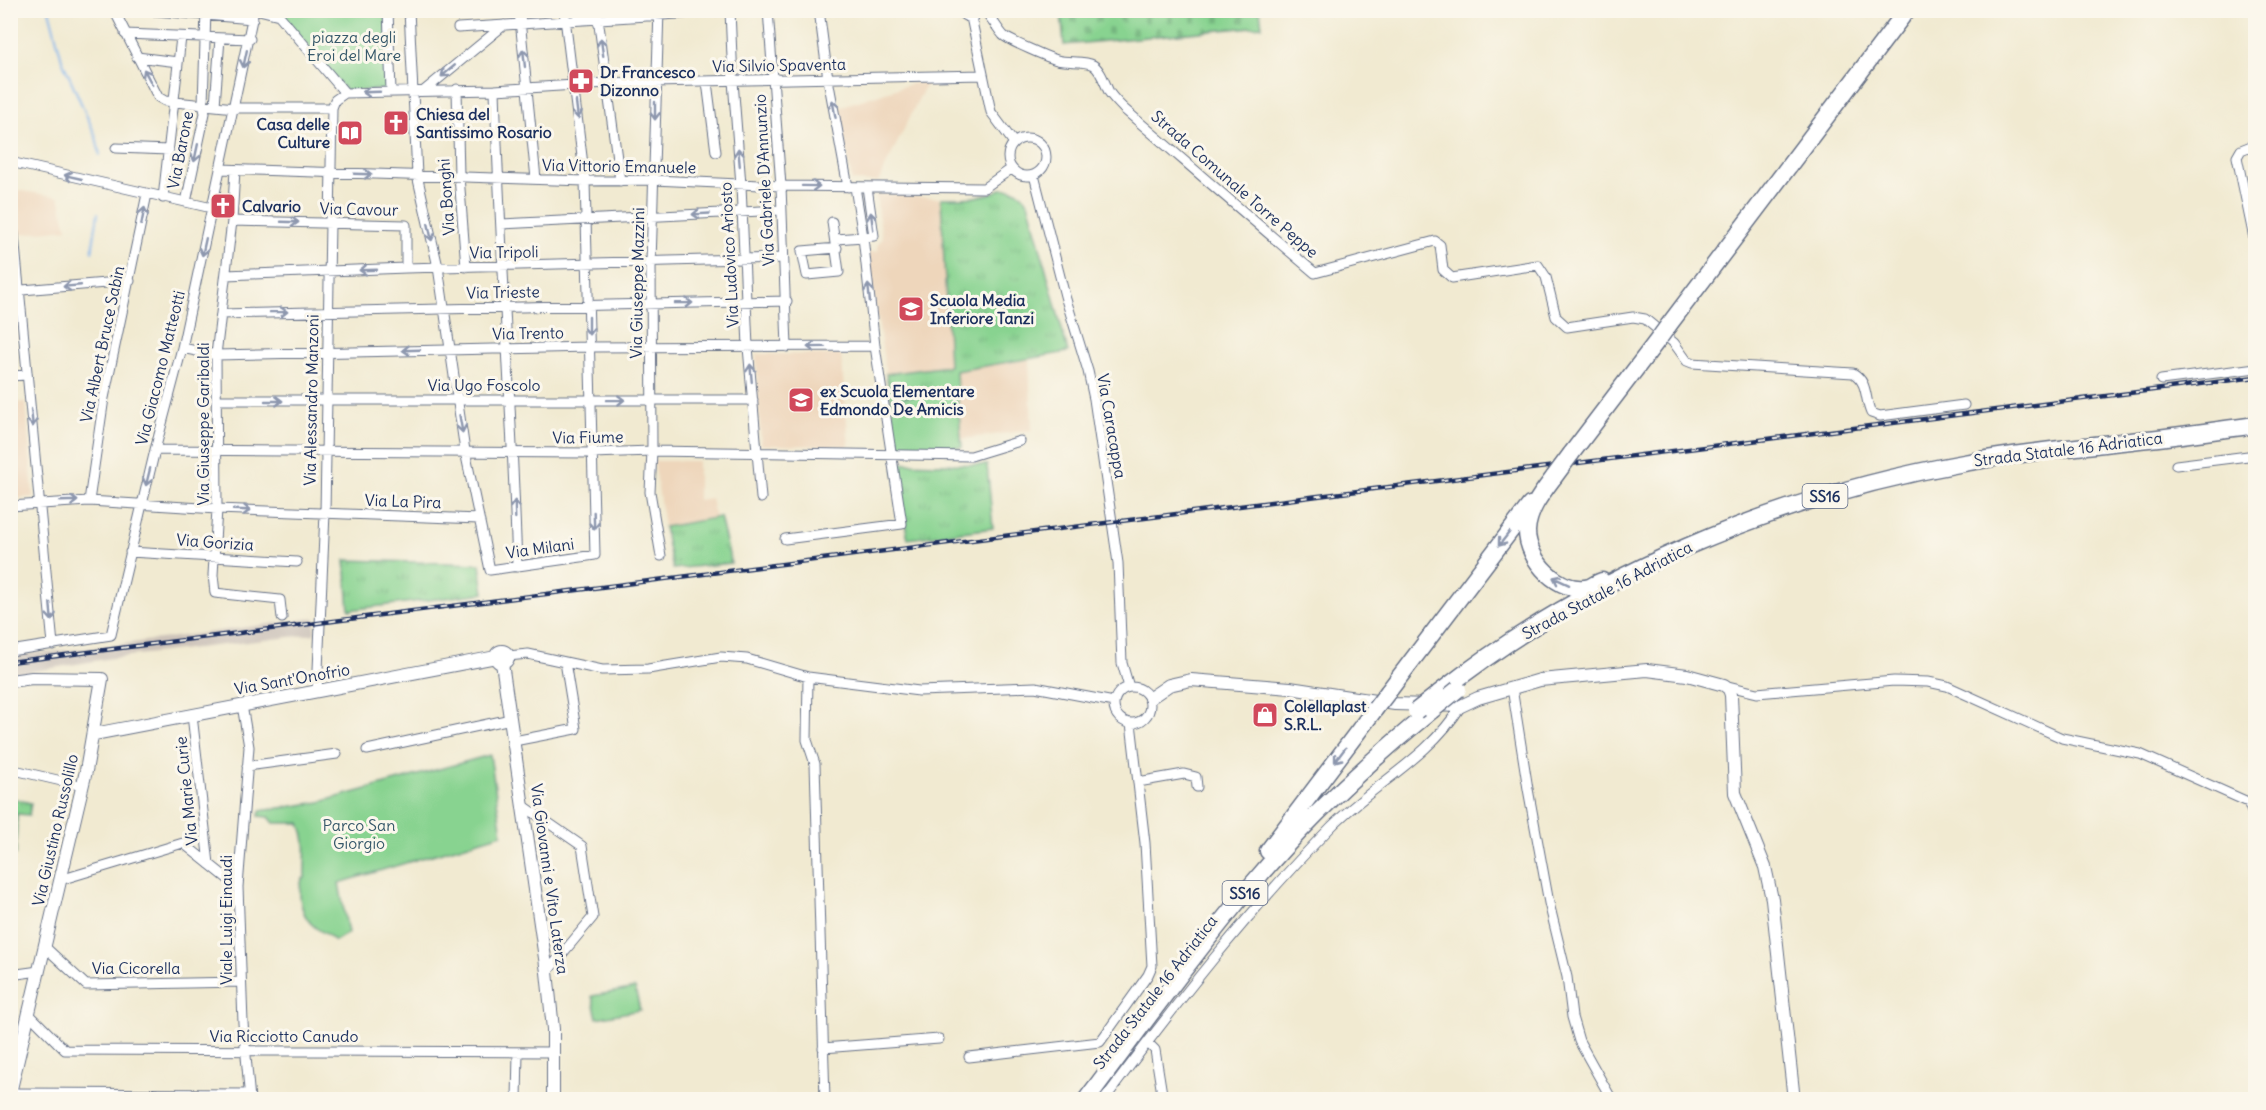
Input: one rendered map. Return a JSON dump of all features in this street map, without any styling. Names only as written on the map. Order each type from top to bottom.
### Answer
[{"type":"highway","points":[[1268,851],[1372,705],[1388,692],[1493,552],[1554,477],[1907,10]]},
{"type":"highway","name":"Strada Statale 16 Adriatica","points":[[1086,1100],[1222,920],[1313,817],[1424,711],[1438,693],[1517,638],[1569,607],[1647,565],[1732,528],[1772,512],[1858,486],[1963,463],[2256,425]]},
{"type":"highway","name":"Strada Statale 16 Adriatica","points":[[1073,1100],[1221,907],[1268,851],[1345,772],[1424,711],[1460,698],[1548,630],[1642,578],[1694,554],[1789,517],[1904,485],[2022,464],[2256,435]]},
{"type":"highway","points":[[1554,477],[1530,515],[1527,530],[1529,548],[1539,566],[1553,578],[1570,586],[1588,587],[1688,539],[1732,528]]},
{"type":"street","points":[[114,10],[158,97],[165,101],[235,108],[332,108],[335,100],[345,93],[282,13],[259,10]]},
{"type":"street","points":[[144,10],[254,15]]},
{"type":"street","points":[[388,10],[391,92]]},
{"type":"street","points":[[409,10],[417,175],[438,267],[465,451],[479,519]]},
{"type":"street","points":[[519,10],[536,179]]},
{"type":"street","points":[[564,10],[585,181],[592,453]]},
{"type":"street","points":[[458,28],[566,22],[598,15],[741,10]]},
{"type":"street","name":"Via Gabriele D'Annunzio","points":[[768,10],[781,186],[780,210],[787,347]]},
{"type":"street","points":[[785,539],[902,524],[875,346],[863,237],[828,79],[819,10]]},
{"type":"street","points":[[961,10],[966,16],[975,14],[983,75],[991,111],[1014,143]]},
{"type":"street","name":"Strada Comunale Torre Peppe","points":[[984,10],[1004,37],[1054,59],[1069,63],[1086,63],[1096,67],[1111,94],[1123,108],[1315,273],[1435,241],[1440,245],[1443,270],[1452,278],[1538,265],[1546,277],[1556,317],[1567,327],[1633,318],[1645,319],[1674,343],[1687,361],[1692,363],[1854,373],[1862,379],[1866,387],[1871,413],[1880,416],[1964,405]]},
{"type":"street","name":"Via Ludovico Ariosto","points":[[730,11],[748,347],[761,498]]},
{"type":"street","name":"Via Barone","points":[[186,202],[205,113],[203,104],[205,13]]},
{"type":"street","name":"Via Giuseppe Mazzini","points":[[659,14],[655,82],[650,304],[652,451],[650,492],[661,556]]},
{"type":"street","name":"Via Giacomo Matteotti","points":[[53,645],[111,635],[182,348],[254,15]]},
{"type":"street","points":[[598,15],[620,181]]},
{"type":"street","points":[[425,90],[504,25]]},
{"type":"street","points":[[389,30],[410,28]]},
{"type":"street","points":[[125,34],[249,39]]},
{"type":"street","points":[[163,198],[181,37]]},
{"type":"street","points":[[215,105],[220,38]]},
{"type":"street","points":[[390,55],[411,52]]},
{"type":"street","points":[[137,57],[178,62]]},
{"type":"street","name":"Via Silvio Spaventa","points":[[345,93],[495,90],[607,83],[983,75]]},
{"type":"street","points":[[707,82],[716,152]]},
{"type":"street","name":"Via Bonghi","points":[[457,89],[459,176],[466,267]]},
{"type":"street","points":[[495,90],[509,349],[517,567]]},
{"type":"street","name":"Via Alessandro Manzoni","points":[[317,692],[325,513],[329,173],[332,108]]},
{"type":"street","points":[[1027,138],[1033,139],[1044,147],[1046,154],[1044,167],[1034,175],[1022,176],[1011,169],[1008,158],[1014,143],[1027,138]]},
{"type":"street","points":[[2256,144],[2241,150],[2237,157],[2256,248]]},
{"type":"street","points":[[116,148],[168,150]]},
{"type":"street","points":[[10,162],[212,208]]},
{"type":"street","name":"Via Vittorio Emanuele","points":[[221,169],[585,181],[654,180],[781,186],[984,188],[1011,169]]},
{"type":"street","name":"Via Giuseppe Garibaldi","points":[[235,170],[232,221],[216,355],[217,509],[213,557],[215,593],[280,600],[282,618]]},
{"type":"street","name":"Via Caracappa","points":[[1034,175],[1094,399],[1118,563],[1122,663],[1129,687]]},
{"type":"street","points":[[832,222],[836,244],[839,272],[807,275],[802,252],[836,244],[863,237],[874,237],[867,187]]},
{"type":"street","points":[[10,193],[15,291],[41,502],[53,645],[10,651]]},
{"type":"street","name":"Via Albert Bruce Sabin","points":[[89,501],[104,398],[147,194]]},
{"type":"street","points":[[501,224],[780,210]]},
{"type":"street","name":"Via Cavour","points":[[232,221],[406,225],[406,268]]},
{"type":"street","name":"Via Tripoli","points":[[226,275],[783,258]]},
{"type":"street","points":[[15,291],[130,281]]},
{"type":"street","name":"Via Trieste","points":[[221,314],[786,301]]},
{"type":"street","name":"Via Trento","points":[[182,348],[216,355],[589,347],[875,346]]},
{"type":"street","points":[[2161,380],[2256,368]]},
{"type":"street","points":[[10,376],[27,375]]},
{"type":"street","name":"Via Ugo Foscolo","points":[[216,400],[753,400]]},
{"type":"street","name":"Via Fiume","points":[[155,450],[513,453],[652,451],[970,456],[1020,441]]},
{"type":"street","name":"Via Milani","points":[[479,519],[490,570],[595,555],[592,453]]},
{"type":"street","points":[[2176,465],[2256,455]]},
{"type":"street","name":"Via La Pira","points":[[10,506],[41,502],[89,501],[217,509],[479,519]]},
{"type":"street","name":"Via Gorizia","points":[[130,552],[297,562]]},
{"type":"street","points":[[502,659],[528,654],[602,670],[648,669],[721,657],[762,662],[808,677],[919,691],[1035,687],[1114,702]]},
{"type":"street","name":"Via Sant'Onofrio","points":[[94,734],[502,659]]},
{"type":"street","name":"Via Giovanni e Vito Laterza","points":[[502,659],[547,972],[554,1052],[553,1100]]},
{"type":"street","points":[[514,741],[576,729],[565,662]]},
{"type":"street","points":[[1150,698],[1169,685],[1191,680],[1290,688],[1372,705],[1478,698],[1540,680],[1647,670],[1688,675],[1758,693],[1894,681],[1928,682],[1947,686],[2062,738],[2140,754],[2248,802],[2256,821]]},
{"type":"street","points":[[808,677],[807,740],[815,764],[825,1100]]},
{"type":"street","name":"Via Giustino Russolillo","points":[[10,681],[32,678],[102,679],[83,786],[10,1093]]},
{"type":"street","points":[[1724,685],[1729,689],[1731,695],[1735,793],[1765,867],[1772,899],[1794,1100]]},
{"type":"street","points":[[1129,687],[1141,688],[1150,698],[1150,710],[1143,720],[1125,722],[1116,714],[1114,702],[1119,692],[1129,687]]},
{"type":"street","points":[[1512,688],[1547,892],[1568,977],[1572,1017],[1579,1041],[1612,1100]]},
{"type":"street","points":[[1104,1100],[1184,993],[1332,825],[1416,756],[1449,723],[1460,698]]},
{"type":"street","name":"Viale Luigi Einaudi","points":[[242,705],[249,747],[238,887],[241,982],[250,1097]]},
{"type":"street","name":"Via Marie Curie","points":[[192,715],[209,864]]},
{"type":"street","points":[[367,750],[512,719]]},
{"type":"street","points":[[969,1057],[1100,1042],[1148,975],[1152,966],[1149,902],[1131,723]]},
{"type":"street","points":[[247,766],[337,754]]},
{"type":"street","points":[[10,769],[83,786]]},
{"type":"street","points":[[1138,782],[1184,774],[1196,777],[1197,787]]},
{"type":"street","points":[[524,806],[582,846],[593,917],[547,972]]},
{"type":"street","points":[[60,880],[183,843],[238,887]]},
{"type":"street","name":"Via Cicorella","points":[[45,947],[86,985],[241,982]]},
{"type":"street","points":[[10,975],[39,971]]},
{"type":"street","name":"Via Ricciotto Canudo","points":[[29,1014],[64,1050],[554,1052]]},
{"type":"street","points":[[823,1048],[939,1039]]},
{"type":"street","points":[[1147,1042],[1155,1050],[1163,1100]]},
{"type":"street","points":[[517,1100],[518,1052]]},
{"type":"street","points":[[10,1093],[250,1097]]},
{"type":"shaded area","points":[[927,82],[878,182],[852,181],[839,107],[911,84]]},
{"type":"shaded area","points":[[17,190],[59,197],[67,229],[20,234]]},
{"type":"shaded area","name":"Scuola Media Inferiore Tanzi","points":[[876,194],[941,198],[949,366],[886,374],[868,252],[878,251],[877,246],[882,239]]},
{"type":"shaded area","name":"ex Scuola Elementare Edmondo De Amicis","points":[[756,354],[841,355],[849,446],[761,445]]},
{"type":"shaded area","points":[[1029,360],[1032,430],[961,439],[955,371]]},
{"type":"shaded area","points":[[26,402],[33,497],[11,499],[10,403]]},
{"type":"shaded area","points":[[654,461],[698,461],[698,500],[711,498],[715,518],[664,527]]},
{"type":"shaded area","points":[[315,618],[315,634],[112,658],[11,675],[10,656],[116,645]]},
{"type":"green space","name":"piazza degli Eroi del Mare","points":[[288,10],[387,11],[390,84],[385,90],[346,91],[281,15]]},
{"type":"green space","points":[[1061,11],[1260,11],[1262,26],[1064,45]]},
{"type":"green space","points":[[1001,189],[1016,191],[1028,202],[1068,352],[956,371],[957,391],[891,399],[886,374],[949,366],[941,198],[979,196]]},
{"type":"green space","points":[[957,391],[962,447],[896,448],[891,399]]},
{"type":"green space","points":[[900,463],[987,465],[993,528],[908,539],[894,468],[900,467]]},
{"type":"green space","points":[[720,517],[731,563],[673,569],[664,527]]},
{"type":"green space","points":[[345,560],[480,564],[484,593],[349,610]]},
{"type":"green space","name":"Parco San Giorgio","points":[[490,755],[502,834],[339,883],[348,933],[335,941],[311,923],[301,906],[300,899],[302,879],[305,878],[306,850],[300,823],[274,823],[269,817],[259,816],[260,811],[320,802]]},
{"type":"green space","points":[[11,798],[31,803],[29,815],[17,814],[16,854],[11,855]]},
{"type":"green space","points":[[635,988],[640,1010],[597,1018],[592,996]]},
{"type":"waterway","points":[[49,10],[62,60],[96,137],[100,155]]},
{"type":"waterway","points":[[92,252],[98,213]]},
{"type":"railway","points":[[10,662],[2256,377]]},
{"type":"place","name":"Dr Francesco Dizonno","points":[[581,81]]},
{"type":"place","name":"Chiesa del Santissimo Rosario","points":[[396,123]]},
{"type":"place","name":"Casa delle Culture","points":[[350,133]]},
{"type":"place","name":"Calvario","points":[[223,206]]},
{"type":"place","name":"Scuola Media Inferiore Tanzi","points":[[911,309]]},
{"type":"place","name":"ex Scuola Elementare Edmondo De Amicis","points":[[801,400]]},
{"type":"place","name":"Colellaplast S.R.L.","points":[[1265,715]]}]
